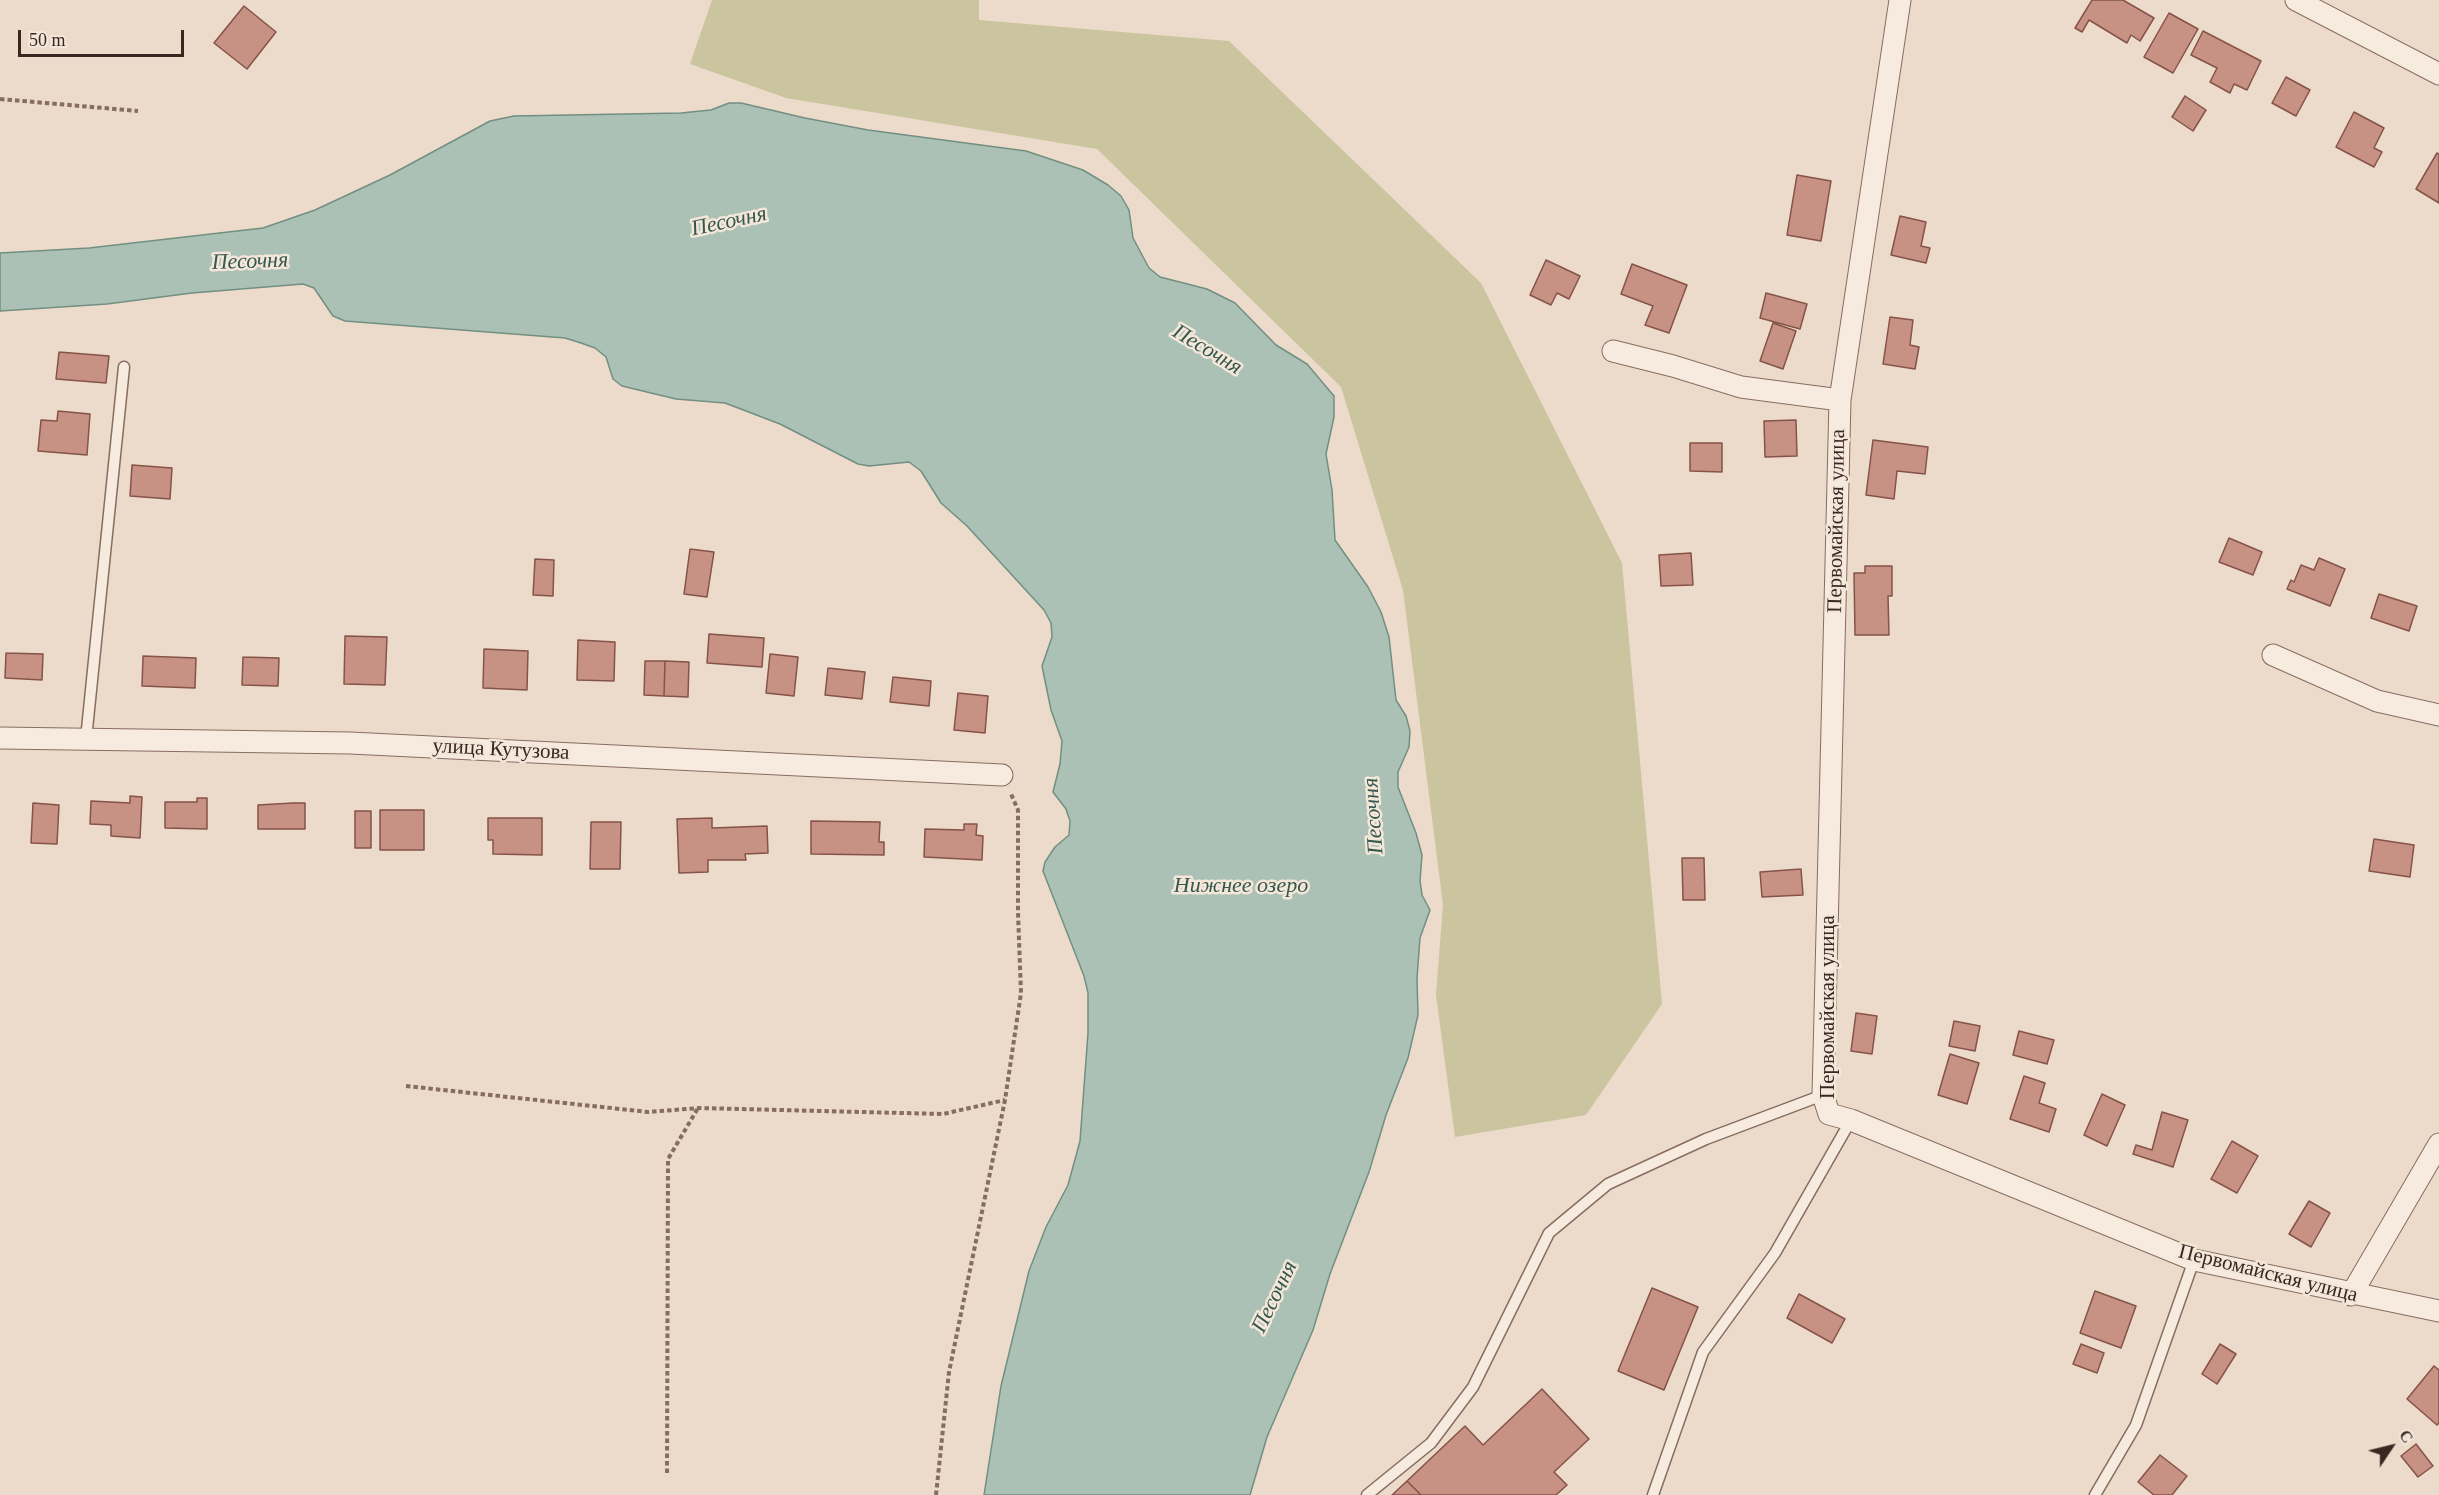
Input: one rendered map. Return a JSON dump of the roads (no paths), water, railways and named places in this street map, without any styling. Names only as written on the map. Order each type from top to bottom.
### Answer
[{"type":"street","name":"Первомайская улица","points":[[1900,0],[1840,400],[1823,1095],[1829,1114],[1851,1120],[2194,1260],[2439,1311]]},
{"type":"street","points":[[2296,0],[2439,74]]},
{"type":"street","name":"Первомайская улица","points":[[1613,351],[1673,366],[1741,387],[1840,400]]},
{"type":"street","points":[[2273,655],[2377,701],[2439,714]]},
{"type":"street","name":"улица Кутузова","points":[[0,738],[350,743],[1002,775]]},
{"type":"street","points":[[2351,1294],[2439,1144]]},
{"type":"lane","points":[[86,739],[124,367]]},
{"type":"lane","points":[[1367,1495],[1431,1443],[1473,1387],[1549,1233],[1608,1184],[1706,1139],[1823,1095]]},
{"type":"lane","points":[[1653,1495],[1703,1352],[1775,1253],[1851,1120]]},
{"type":"lane","points":[[2095,1495],[2136,1425],[2194,1260]]},
{"type":"water","name":"Нижнее озеро","points":[[729,103],[741,103],[868,130],[1026,151],[1083,170],[1121,196],[1129,210],[1133,238],[1149,268],[1160,277],[1207,289],[1235,303],[1276,345],[1307,364],[1334,396],[1334,417],[1326,454],[1332,490],[1335,540],[1368,587],[1381,612],[1389,637],[1396,700],[1406,716],[1410,731],[1409,747],[1398,772],[1398,787],[1422,855],[1420,881],[1422,895],[1430,910],[1420,938],[1417,978],[1418,1015],[1408,1058],[1386,1115],[1369,1172],[1330,1274],[1313,1330],[1267,1437],[1250,1495],[984,1495],[1001,1386],[1029,1271],[1046,1227],[1068,1185],[1080,1141],[1088,1033],[1088,993],[1084,976],[1043,871],[1045,862],[1055,847],[1069,835],[1070,821],[1066,809],[1053,792],[1060,764],[1062,741],[1051,710],[1042,666],[1052,637],[1051,623],[1044,610],[967,526],[941,503],[921,471],[909,462],[869,466],[858,464],[780,424],[725,403],[676,399],[622,386],[613,379],[606,357],[595,348],[565,338],[345,321],[333,316],[314,288],[303,284],[192,293],[107,304],[0,311],[0,253],[89,248],[263,228],[315,210],[390,175],[490,121],[514,116],[681,113],[711,110]]},
{"type":"water label","name":"Песочня","points":[[729,222]]},
{"type":"water label","name":"Песочня","points":[[250,262]]},
{"type":"water label","name":"Песочня","points":[[1207,350]]},
{"type":"water label","name":"Песочня","points":[[1374,816]]},
{"type":"water label","name":"Песочня","points":[[1275,1297]]}]
